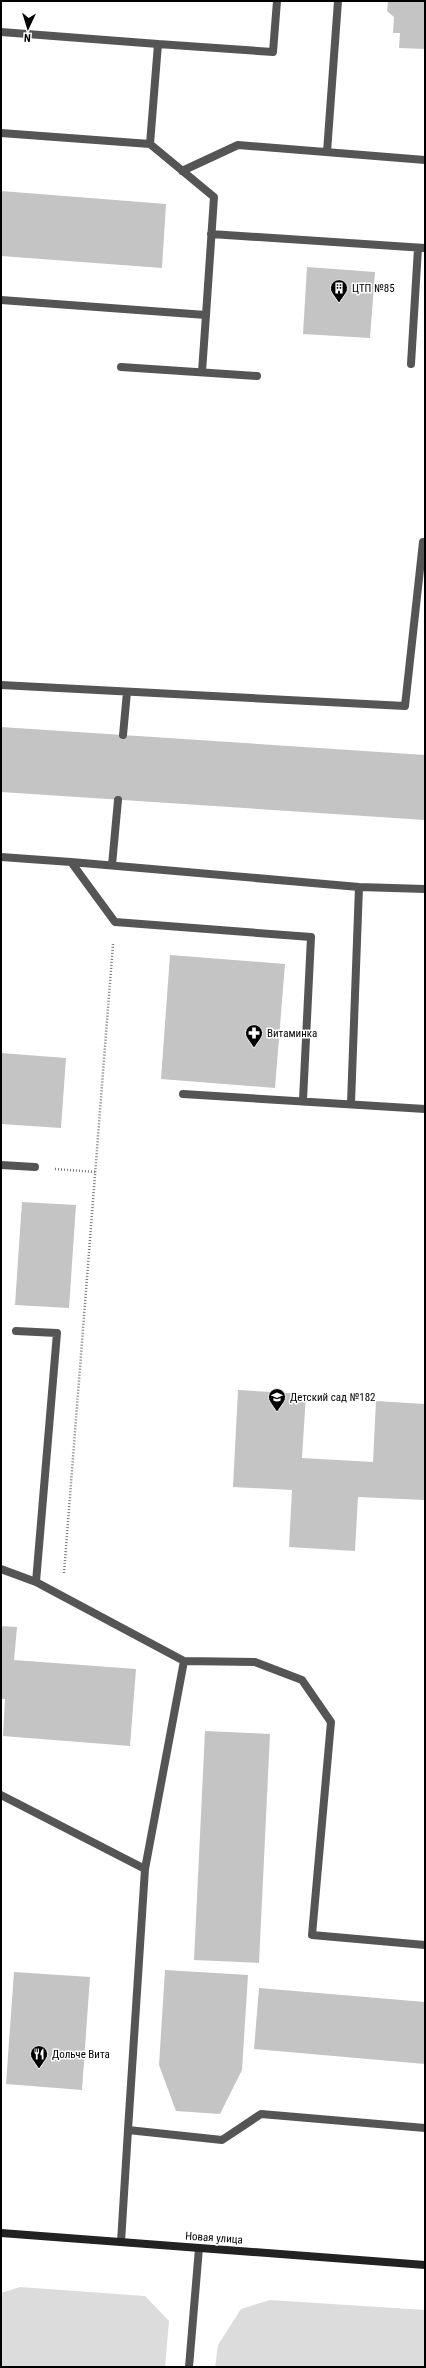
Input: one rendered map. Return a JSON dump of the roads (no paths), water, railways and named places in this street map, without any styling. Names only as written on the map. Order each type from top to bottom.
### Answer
[{"type":"main road","name":"Новая улица","points":[[1,2233],[425,2265]]},
{"type":"lane","points":[[1,32],[273,52],[277,1]]},
{"type":"lane","points":[[326,152],[338,1]]},
{"type":"lane","points":[[150,144],[158,44]]},
{"type":"lane","points":[[1,133],[150,144],[214,198],[202,372]]},
{"type":"lane","points":[[182,171],[238,145],[425,160]]},
{"type":"lane","points":[[211,234],[421,248],[411,364]]},
{"type":"lane","points":[[1,300],[206,315]]},
{"type":"lane","points":[[121,366],[257,376]]},
{"type":"lane","points":[[1,685],[404,706],[423,542]]},
{"type":"lane","points":[[123,735],[127,692]]},
{"type":"lane","points":[[112,865],[118,800]]},
{"type":"lane","points":[[1,857],[112,865],[359,887],[425,889]]},
{"type":"lane","points":[[71,862],[114,922],[311,937],[303,1100]]},
{"type":"lane","points":[[351,1103],[359,887]]},
{"type":"lane","points":[[184,1094],[303,1100],[425,1109]]},
{"type":"lane","points":[[1,1165],[35,1167]]},
{"type":"lane","points":[[16,1331],[57,1333],[36,1582]]},
{"type":"lane","points":[[1,1569],[36,1582],[184,1660],[255,1662],[302,1680],[331,1722],[312,1935],[425,1945]]},
{"type":"lane","points":[[121,2242],[145,1869],[184,1660]]},
{"type":"lane","points":[[1,1795],[145,1869]]},
{"type":"lane","points":[[128,2130],[222,2140],[261,2114],[425,2128]]},
{"type":"lane","points":[[189,2367],[199,2248]]},
{"type":"place","name":"ЦТП №85","points":[[339,303]]},
{"type":"place","name":"Витаминка","points":[[254,1048]]},
{"type":"place","name":"Детский сад №182","points":[[277,1412]]},
{"type":"place","name":"Дольче Вита","points":[[39,2069]]}]
